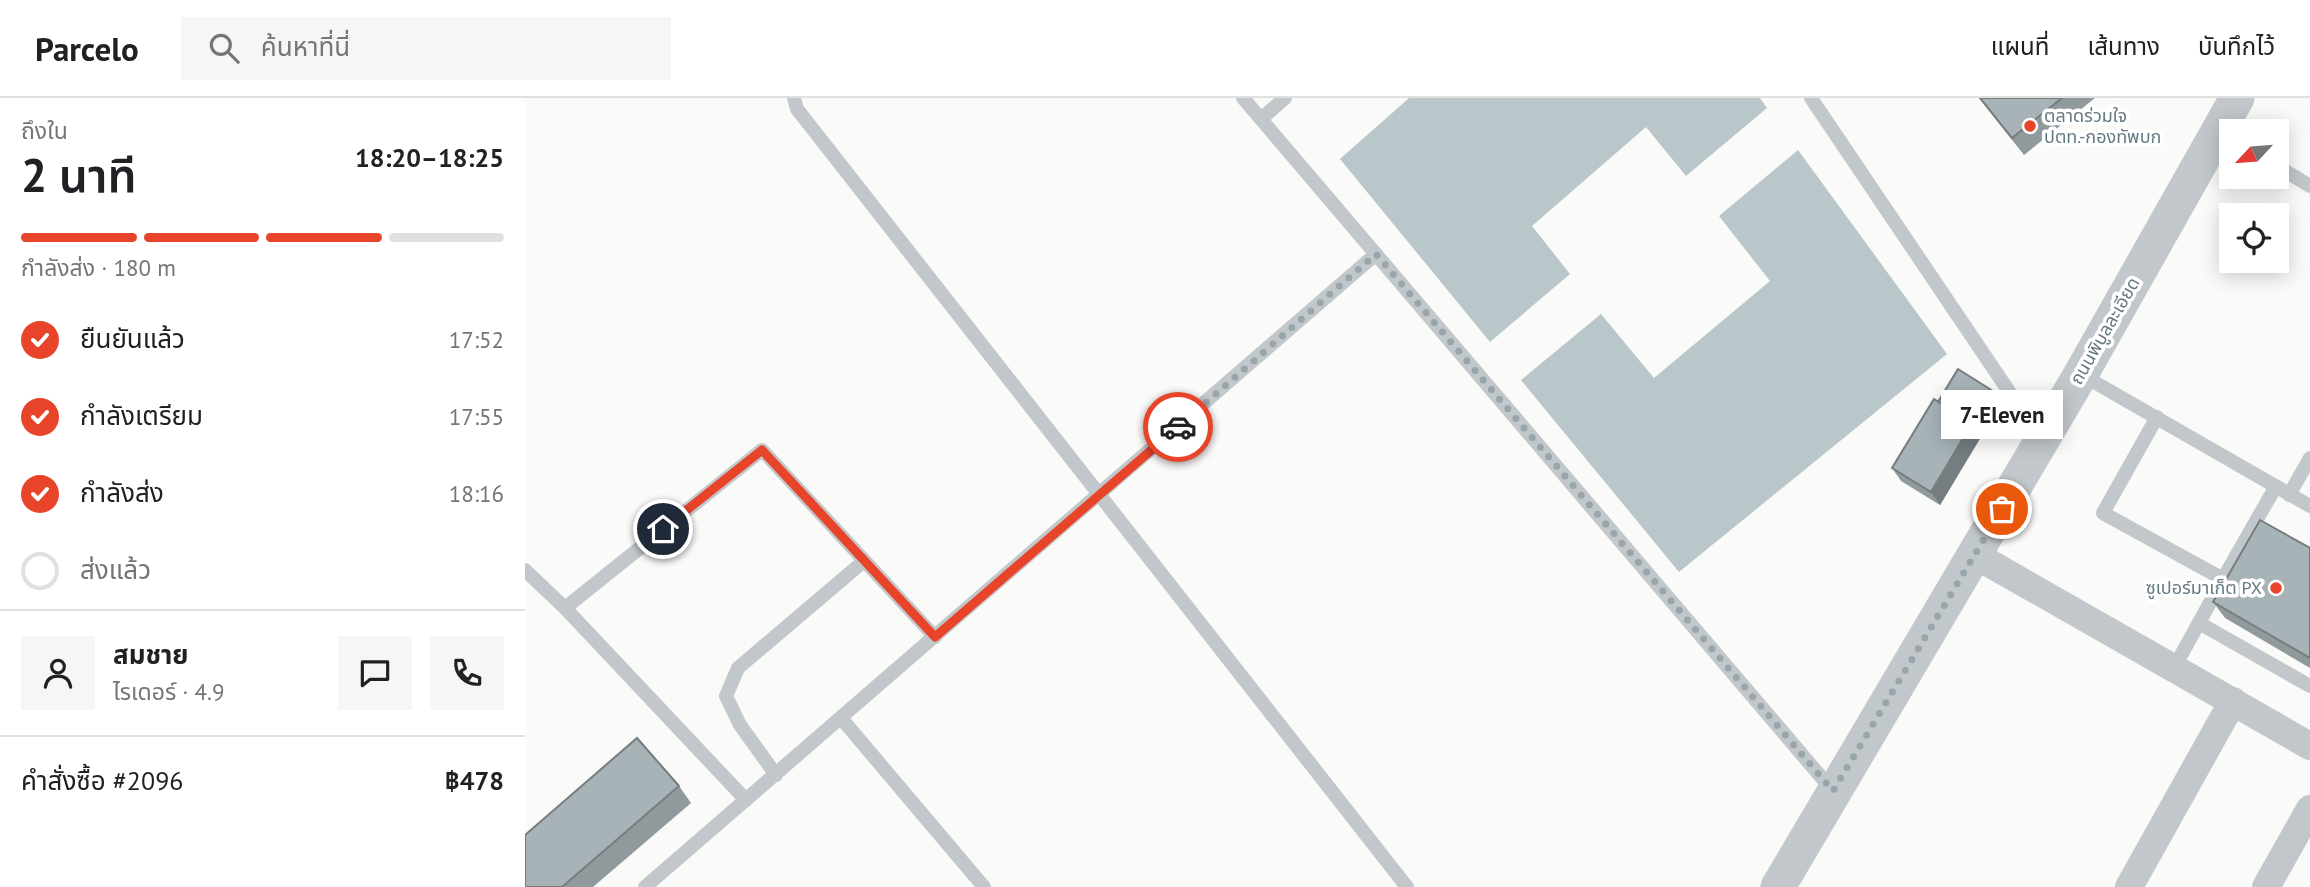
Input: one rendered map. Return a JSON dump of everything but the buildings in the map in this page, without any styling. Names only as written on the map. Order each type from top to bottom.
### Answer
[{"type":"street","name":"ถนนพิบูลละเอียด","points":[[2230,119],[2237,98]]},
{"type":"street","name":"ถนนพิบูลละเอียด","points":[[1778,887],[2219,145]]},
{"type":"street","points":[[1975,555],[2310,746]]},
{"type":"street","points":[[2129,887],[2233,701]]},
{"type":"street","points":[[2266,887],[2310,809]]},
{"type":"lane","points":[[794,98],[797,109],[1407,887]]},
{"type":"lane","points":[[1243,98],[1833,791]]},
{"type":"lane","points":[[1261,119],[1285,98]]},
{"type":"lane","points":[[1811,98],[2042,440]]},
{"type":"lane","points":[[2289,173],[2310,186]]},
{"type":"lane","points":[[645,887],[1376,254]]},
{"type":"lane","points":[[2081,374],[2310,506]]},
{"type":"lane","points":[[2157,417],[2102,513],[2223,579]]},
{"type":"lane","points":[[565,608],[762,450],[935,637]]},
{"type":"lane","points":[[2289,495],[2310,458]]},
{"type":"lane","points":[[2174,668],[2276,486]]},
{"type":"lane","points":[[776,775],[740,725],[726,696],[738,668],[864,561]]},
{"type":"lane","points":[[525,569],[746,800]]},
{"type":"lane","points":[[2199,623],[2310,686]]},
{"type":"lane","points":[[841,718],[984,887]]},
{"type":"shaded area","points":[[1409,98],[1760,98],[1767,108],[1686,176],[1646,127],[1532,226],[1570,274],[1490,342],[1340,159]]},
{"type":"shaded area","points":[[1798,150],[1947,354],[1679,572],[1521,380],[1601,314],[1654,378],[1770,281],[1719,216]]},
{"type":"way so far","points":[[1178,427],[1376,254],[1833,791],[2002,509]]},
{"type":"place","name":"ตลาดร่วมใจ ปตท.-กองทัพบก","points":[[2030,126]]},
{"type":"place","name":"7-Eleven","points":[[2002,509]]},
{"type":"place","name":"ซูเปอร์มาเก็ต PX","points":[[2276,588]]},
{"type":"route","points":[[663,529],[762,450],[935,637],[1178,427]]}]
